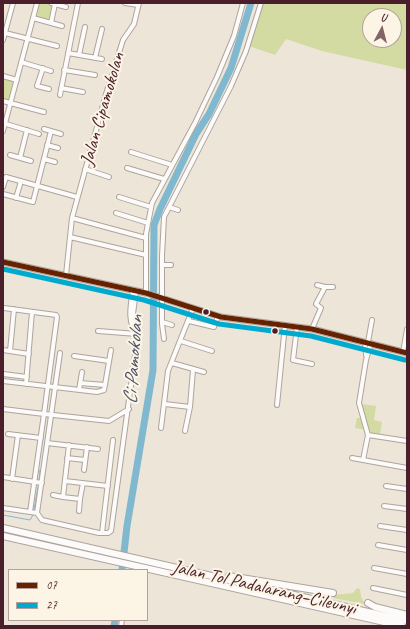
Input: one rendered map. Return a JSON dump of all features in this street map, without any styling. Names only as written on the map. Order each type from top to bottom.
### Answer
[{"type":"highway","name":"Jalan Tol Padalarang–Cileunyi","points":[[3,528],[407,621]]},
{"type":"highway","name":"Jalan Tol Padalarang–Cileunyi","points":[[3,536],[402,626]]},
{"type":"highway","points":[[199,573],[241,578],[305,590],[334,593]]},
{"type":"highway","points":[[368,603],[375,607],[407,614]]},
{"type":"main road","points":[[3,262],[147,293],[218,316],[312,329],[368,342],[405,353]]},
{"type":"street","points":[[3,40],[13,3]]},
{"type":"street","points":[[3,131],[37,3]]},
{"type":"street","points":[[60,95],[78,3]]},
{"type":"street","points":[[125,3],[137,4]]},
{"type":"street","points":[[147,293],[146,238],[151,207],[217,77],[234,36],[243,3]]},
{"type":"street","points":[[164,338],[162,322],[162,229],[164,217],[231,86],[246,51],[261,3]]},
{"type":"street","points":[[51,23],[53,4],[66,7]]},
{"type":"street","name":"Jalan Cipamokolan","points":[[63,275],[72,218],[77,197],[110,80],[123,40],[134,24],[137,4]]},
{"type":"street","points":[[33,18],[62,26]]},
{"type":"street","points":[[79,55],[85,27]]},
{"type":"street","points":[[95,58],[102,29]]},
{"type":"street","points":[[5,33],[57,46]]},
{"type":"street","points":[[68,53],[102,59]]},
{"type":"street","points":[[21,62],[51,71]]},
{"type":"street","points":[[43,68],[38,86],[49,89]]},
{"type":"street","points":[[64,70],[95,75]]},
{"type":"street","points":[[3,76],[17,80]]},
{"type":"street","points":[[61,88],[83,92]]},
{"type":"street","points":[[3,101],[44,112]]},
{"type":"street","points":[[4,123],[39,134]]},
{"type":"street","points":[[20,158],[27,130]]},
{"type":"street","points":[[44,130],[61,134]]},
{"type":"street","points":[[3,194],[33,202],[51,131]]},
{"type":"street","points":[[47,145],[58,148]]},
{"type":"street","points":[[131,152],[172,165]]},
{"type":"street","points":[[10,155],[31,161]]},
{"type":"street","points":[[44,159],[55,162]]},
{"type":"street","points":[[126,168],[164,179]]},
{"type":"street","points":[[85,169],[109,177]]},
{"type":"street","points":[[3,187],[6,177],[77,197]]},
{"type":"street","points":[[16,198],[21,181]]},
{"type":"street","points":[[119,197],[151,207]]},
{"type":"street","points":[[168,207],[178,210]]},
{"type":"street","points":[[116,213],[148,223]]},
{"type":"street","points":[[72,218],[146,238]]},
{"type":"street","points":[[70,237],[146,255]]},
{"type":"street","points":[[162,265],[171,265]]},
{"type":"street","points":[[317,285],[333,287]]},
{"type":"street","points":[[312,329],[321,308],[316,304],[325,287]]},
{"type":"street","points":[[135,290],[130,319],[134,331],[138,334]]},
{"type":"street","points":[[4,308],[57,317],[49,386],[47,443],[37,513],[42,520],[102,533],[108,533],[112,529],[138,334]]},
{"type":"street","points":[[161,428],[168,371],[193,308]]},
{"type":"street","points":[[10,351],[14,309]]},
{"type":"street","points":[[26,384],[32,312]]},
{"type":"street","points":[[189,321],[214,328],[218,316]]},
{"type":"street","points":[[364,460],[368,435],[359,403],[372,320]]},
{"type":"street","points":[[162,322],[172,325]]},
{"type":"street","points":[[277,405],[285,325]]},
{"type":"street","points":[[297,327],[293,360],[312,364]]},
{"type":"street","points":[[405,353],[407,330]]},
{"type":"street","points":[[98,331],[138,334]]},
{"type":"street","points":[[181,341],[212,351]]},
{"type":"street","points":[[3,350],[29,354]]},
{"type":"street","points":[[3,381],[102,392],[105,390],[111,350]]},
{"type":"street","points":[[30,512],[42,438],[55,387],[60,353]]},
{"type":"street","points":[[74,356],[109,361]]},
{"type":"street","points":[[172,363],[204,372]]},
{"type":"street","points":[[185,431],[190,407],[193,370]]},
{"type":"street","points":[[79,390],[82,372]]},
{"type":"street","points":[[3,374],[27,377]]},
{"type":"street","points":[[80,383],[105,386]]},
{"type":"street","points":[[165,404],[190,407]]},
{"type":"street","points":[[3,409],[108,421],[129,409]]},
{"type":"street","points":[[8,434],[42,438]]},
{"type":"street","points":[[12,479],[18,435]]},
{"type":"street","points":[[368,435],[407,441]]},
{"type":"street","points":[[102,533],[112,440]]},
{"type":"street","points":[[47,443],[98,449]]},
{"type":"street","points":[[63,497],[68,458],[68,445]]},
{"type":"street","points":[[84,470],[87,447]]},
{"type":"street","points":[[68,458],[85,460]]},
{"type":"street","points":[[352,458],[407,468]]},
{"type":"street","points":[[3,478],[42,483]]},
{"type":"street","points":[[65,481],[108,486]]},
{"type":"street","points":[[79,511],[83,483]]},
{"type":"street","points":[[386,486],[407,489]]},
{"type":"street","points":[[52,495],[80,499]]},
{"type":"street","points":[[384,506],[407,509]]},
{"type":"street","points":[[3,508],[37,513]]},
{"type":"street","points":[[380,526],[407,530]]},
{"type":"street","points":[[378,545],[407,550]]},
{"type":"street","points":[[374,568],[407,574]]},
{"type":"street","points":[[374,588],[407,595]]},
{"type":"green space","points":[[39,3],[54,5],[49,21],[35,17]]},
{"type":"green space","points":[[262,3],[407,3],[407,70],[322,51],[286,39],[275,55],[249,46]]},
{"type":"green space","points":[[3,78],[15,81],[10,102],[3,100]]},
{"type":"green space","points":[[361,404],[376,406],[374,420],[382,422],[380,435],[369,434],[368,430],[355,428],[357,418],[364,415]]},
{"type":"green space","points":[[357,588],[360,589],[361,597],[365,604],[333,598],[333,595],[353,593]]},
{"type":"waterway","name":"Ci Pamokolan","points":[[122,569],[127,526],[153,370],[154,225],[160,209],[196,134],[209,114],[231,68],[251,3]]},
{"type":"waterway","points":[[39,480],[40,470]]},
{"type":"waterway","points":[[34,509],[38,487]]},
{"type":"waterway","points":[[3,515],[30,520],[33,515]]},
{"type":"waterway","name":"Ci Pamokolan","points":[[114,626],[115,621]]},
{"type":"transit line","name":"07","points":[[3,262],[146,293],[221,317],[312,329],[407,353]]},
{"type":"transit line","name":"27","points":[[3,269],[144,300],[219,324],[311,336],[405,360]]}]
